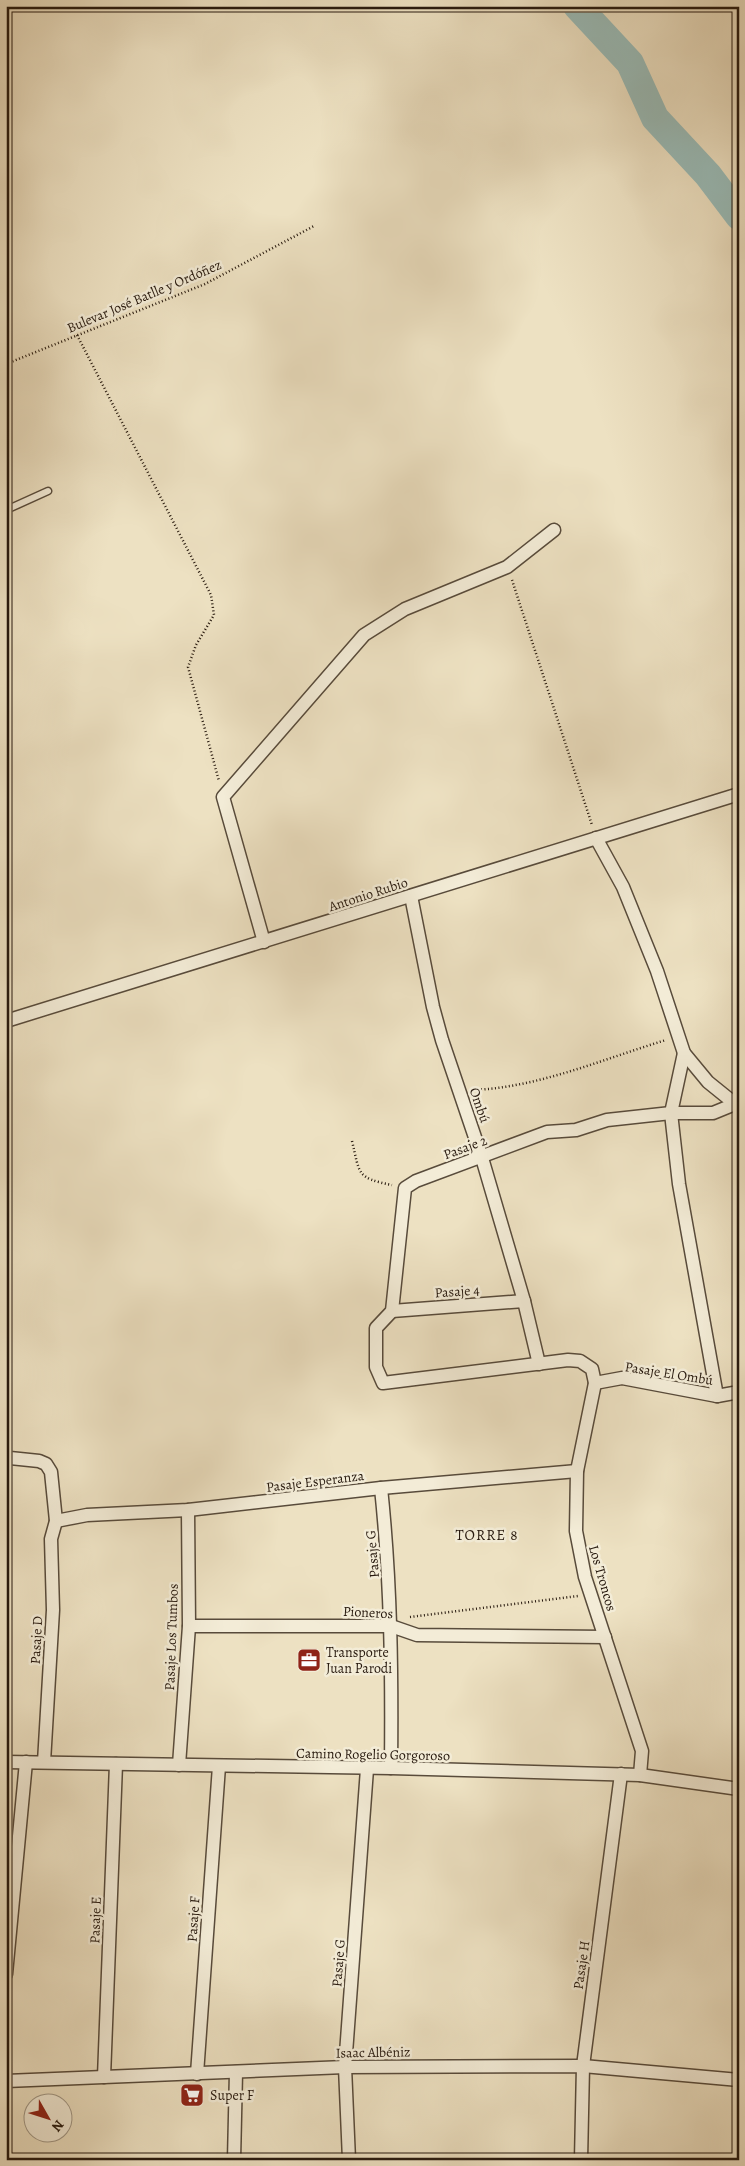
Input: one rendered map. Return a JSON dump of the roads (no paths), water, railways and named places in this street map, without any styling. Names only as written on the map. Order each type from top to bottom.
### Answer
[{"type":"street","points":[[264,942],[223,797],[364,635],[405,609],[507,567],[554,530]]},
{"type":"street","name":"Antonio Rubio","points":[[6,1021],[739,794]]},
{"type":"street","points":[[596,838],[623,887],[657,971],[684,1053],[708,1082],[737,1106]]},
{"type":"street","name":"Ombú","points":[[411,896],[432,1007],[482,1158],[524,1301],[539,1364]]},
{"type":"street","points":[[684,1053],[672,1113],[680,1184],[718,1396]]},
{"type":"street","name":"Pasaje 2","points":[[392,1311],[405,1188],[416,1181],[482,1158],[547,1132],[576,1130],[607,1120],[672,1113],[713,1113],[737,1106]]},
{"type":"street","name":"Pasaje 4","points":[[392,1311],[524,1301]]},
{"type":"street","points":[[392,1311],[376,1328],[376,1367],[382,1383],[539,1364],[580,1361],[592,1369],[595,1383]]},
{"type":"street","name":"Pasaje El Ombú","points":[[595,1383],[622,1378],[718,1396],[739,1392]]},
{"type":"street","name":"Los Troncos","points":[[595,1383],[577,1471],[576,1531],[591,1594],[642,1751],[640,1775]]},
{"type":"street","name":"Pasaje D","points":[[10,1458],[39,1461],[46,1464],[51,1472],[56,1521],[52,1539],[53,1610],[44,1762]]},
{"type":"street","name":"Pasaje Esperanza","points":[[56,1521],[87,1515],[188,1510],[381,1488],[577,1471]]},
{"type":"street","name":"Pasaje G","points":[[381,1488],[389,1563],[391,1768]]},
{"type":"street","name":"Pasaje Los Tumbos","points":[[179,1765],[189,1626],[188,1510]]},
{"type":"street","name":"Pioneros","points":[[189,1626],[391,1626],[417,1635],[605,1637]]},
{"type":"street","name":"Camino Rogelio Gorgoroso","points":[[6,1762],[622,1774],[739,1789]]},
{"type":"street","points":[[6,1974],[26,1762]]},
{"type":"street","name":"Pasaje E","points":[[104,2077],[116,1764]]},
{"type":"street","name":"Pasaje F","points":[[197,2074],[220,1766]]},
{"type":"street","name":"Pasaje G","points":[[349,2160],[345,2066],[367,1769]]},
{"type":"street","name":"Pasaje H","points":[[581,2160],[583,2066],[622,1774]]},
{"type":"street","name":"Isaac Albéniz","points":[[6,2081],[345,2066],[583,2066],[739,2080]]},
{"type":"street","points":[[234,2160],[236,2072]]},
{"type":"lane","points":[[6,510],[48,491]]},
{"type":"waterway","points":[[577,6],[630,63],[655,118],[708,175],[739,216]]},
{"type":"place","name":"Transporte Juan Parodi","points":[[309,1660]]},
{"type":"place","name":"Super F","points":[[192,2095]]},
{"type":"district","name":"TORRE 8","points":[[487,1535]]}]
